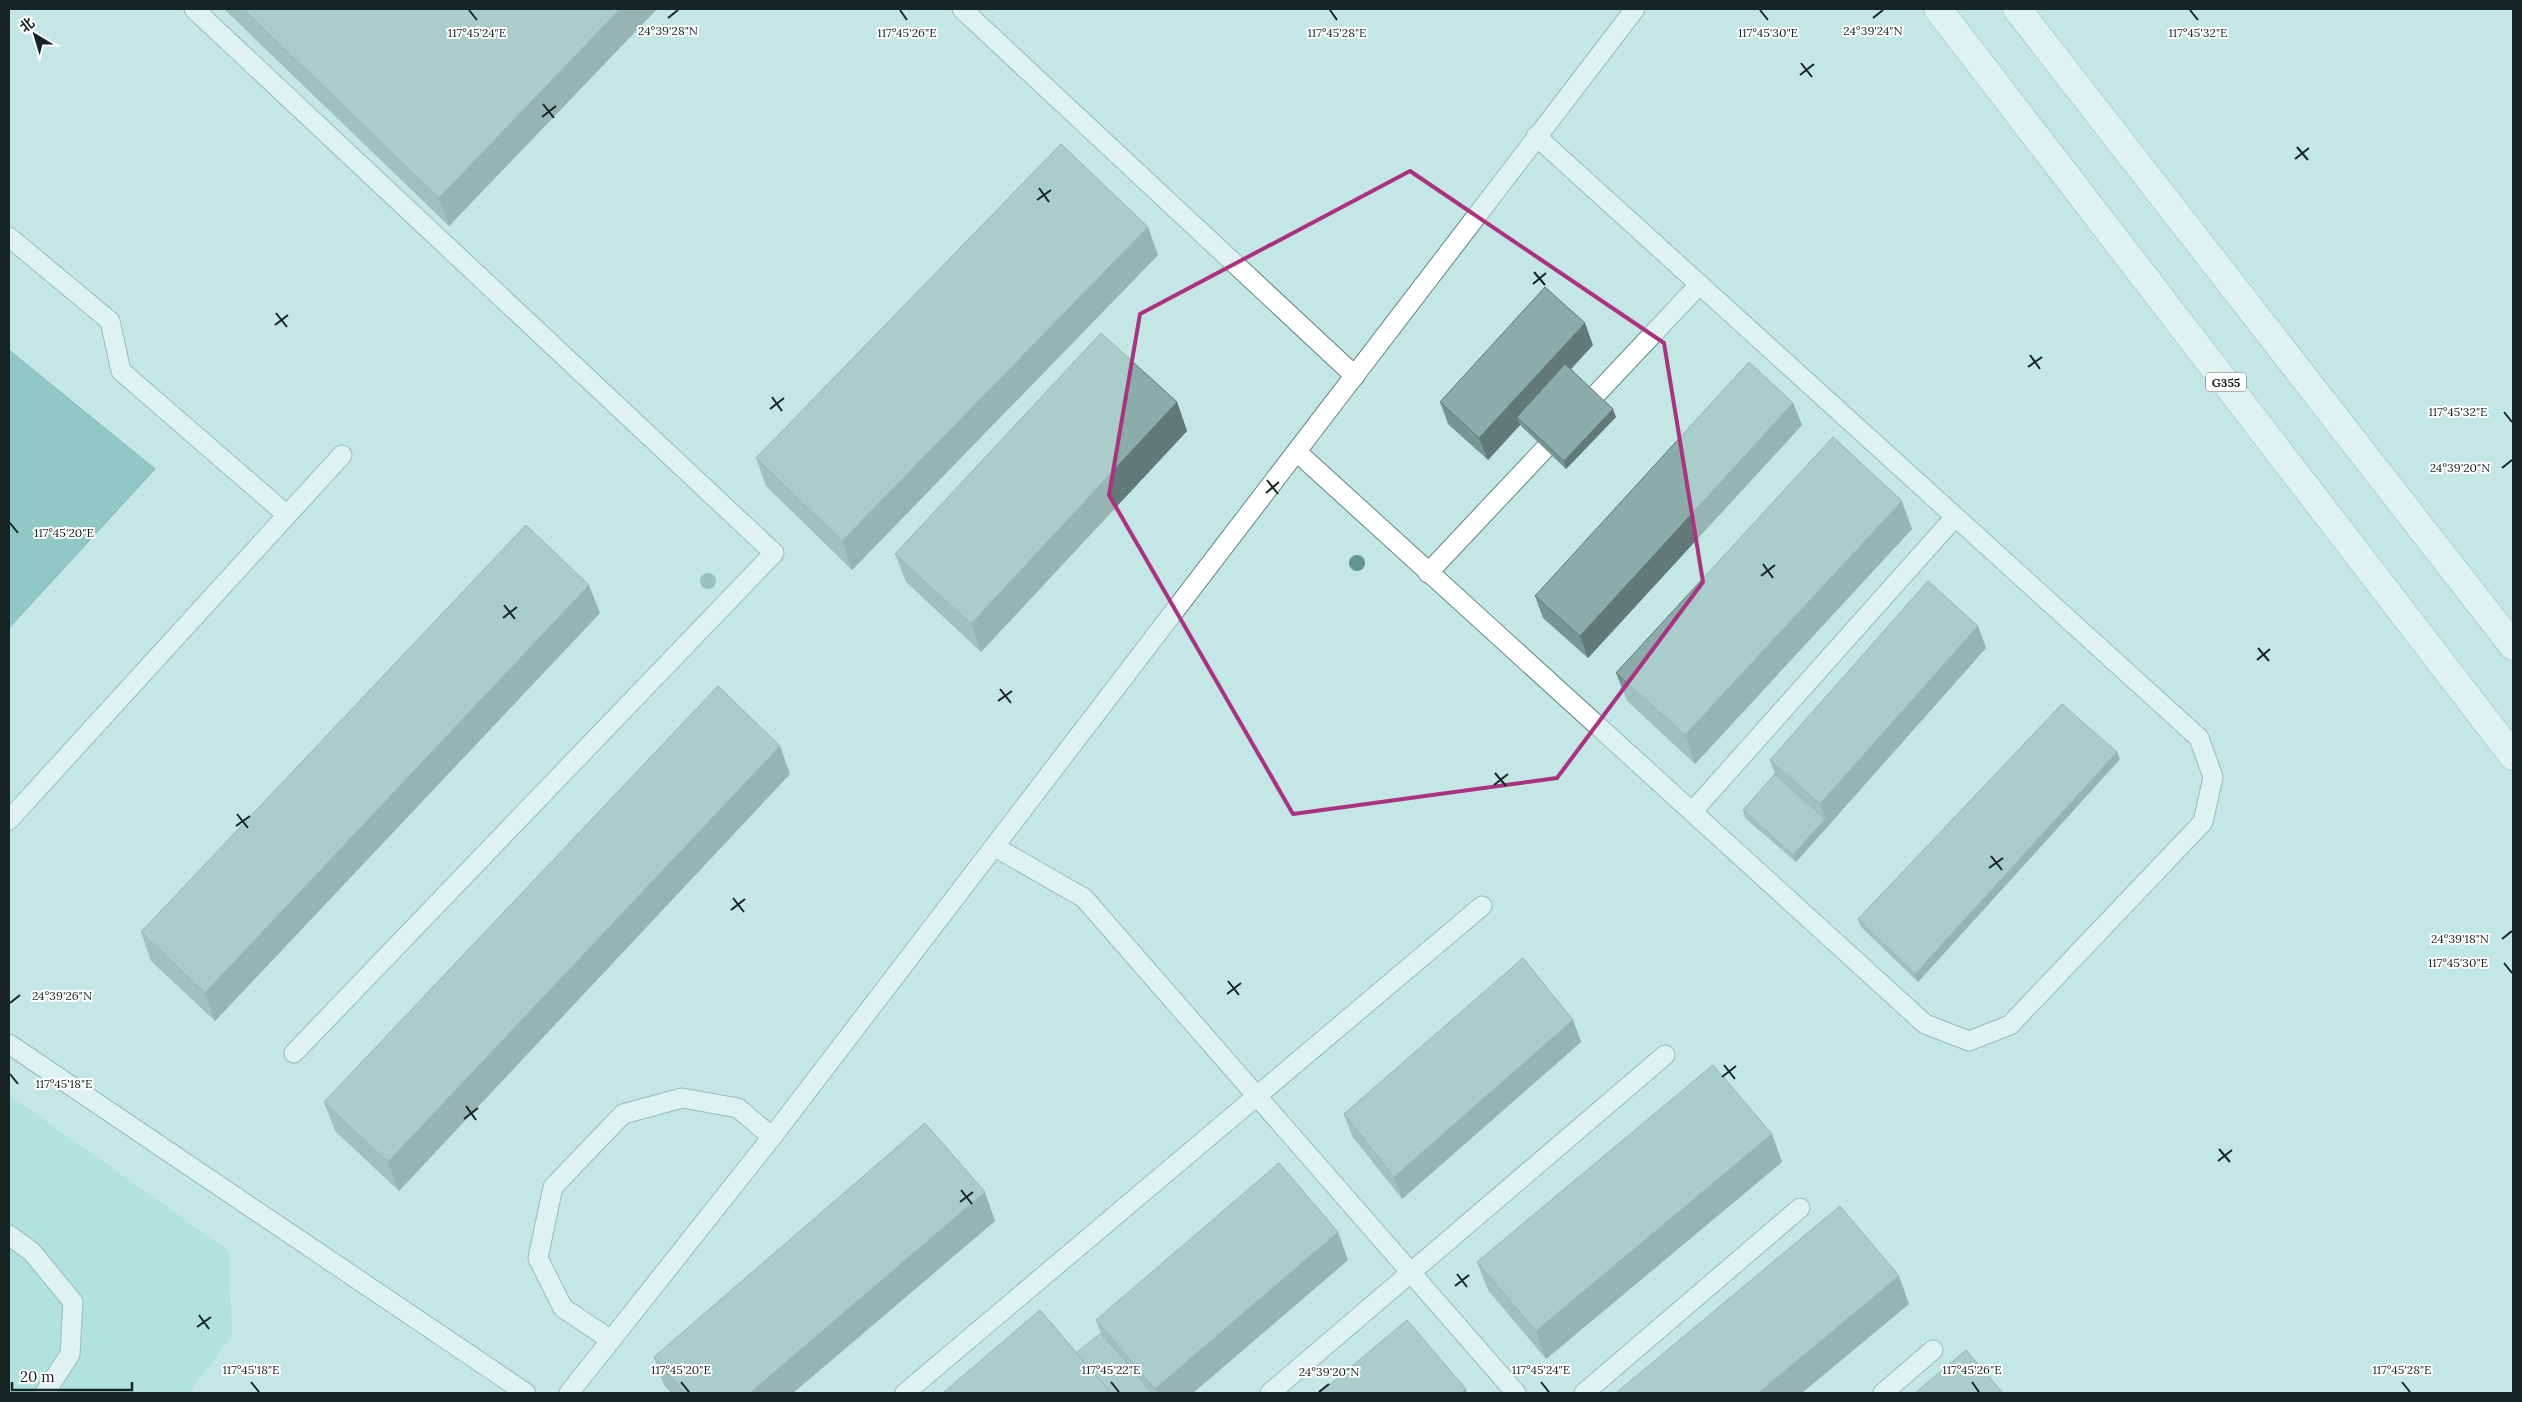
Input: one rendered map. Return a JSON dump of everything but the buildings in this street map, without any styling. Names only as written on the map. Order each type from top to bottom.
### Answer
[{"type":"highway","name":"G355","points":[[1938,9],[2513,756]]},
{"type":"highway","points":[[2017,9],[2513,646]]},
{"type":"lane","points":[[194,9],[774,553],[294,1053]]},
{"type":"lane","points":[[962,9],[1355,376]]},
{"type":"lane","points":[[569,1393],[772,1137],[1635,9]]},
{"type":"lane","points":[[1297,452],[1925,1024],[1969,1040],[2010,1025],[2203,822],[2213,777],[2199,738],[1536,136]]},
{"type":"lane","points":[[9,237],[110,321],[121,371],[287,516]]},
{"type":"lane","points":[[1428,573],[1698,284]]},
{"type":"lane","points":[[9,820],[342,455]]},
{"type":"lane","points":[[1692,812],[1955,517]]},
{"type":"lane","points":[[996,846],[1084,898],[1516,1393]]},
{"type":"lane","points":[[905,1393],[1482,906]]},
{"type":"lane","points":[[9,1044],[526,1393]]},
{"type":"lane","points":[[1270,1393],[1665,1054]]},
{"type":"lane","points":[[611,1340],[563,1308],[538,1258],[553,1187],[623,1114],[682,1098],[738,1108],[772,1137]]},
{"type":"lane","points":[[1584,1393],[1800,1208]]},
{"type":"lane","points":[[9,1235],[32,1252],[73,1302],[70,1354],[45,1393]]},
{"type":"lane","points":[[1883,1393],[1933,1350]]},
{"type":"highlighted area","points":[[1410,171],[1664,343],[1703,582],[1557,778],[1293,814],[1109,495],[1140,314]]},
{"type":"shaded area","points":[[9,350],[155,469],[9,628]]},
{"type":"shaded area","points":[[9,1095],[229,1251],[232,1336],[189,1393],[9,1393]]}]
